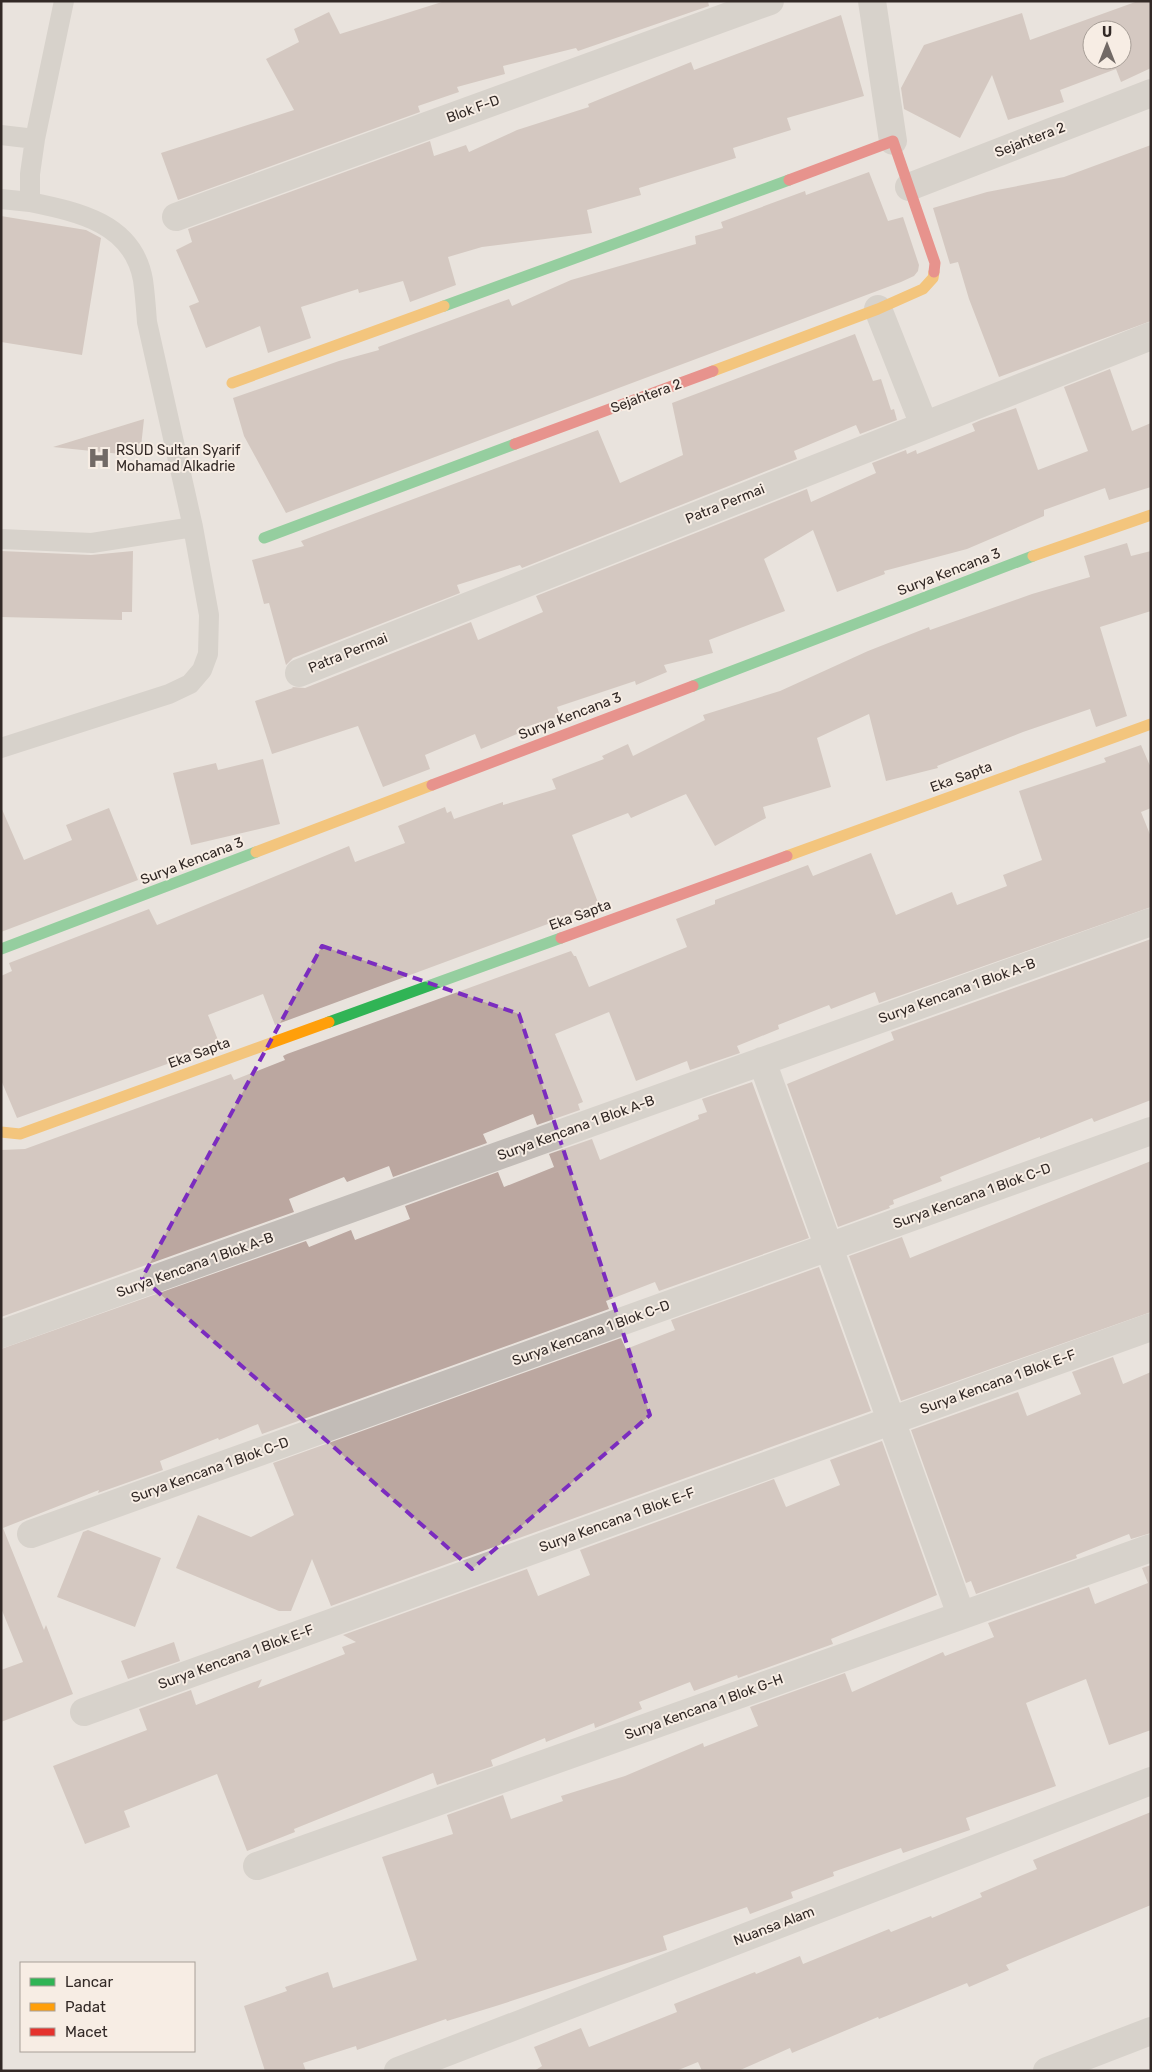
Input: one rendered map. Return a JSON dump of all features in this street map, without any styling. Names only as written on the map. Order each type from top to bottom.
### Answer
[{"type":"street","name":"Blok F-D","points":[[176,218],[770,1]]},
{"type":"street","points":[[232,383],[851,158],[893,141],[872,1]]},
{"type":"street","name":"Sejahtera 2","points":[[909,186],[1151,93]]},
{"type":"street","name":"Sejahtera 2","points":[[264,538],[878,309],[923,289],[933,278],[935,263],[893,141]]},
{"type":"street","points":[[878,309],[924,425]]},
{"type":"street","name":"Patra Permai","points":[[299,673],[1151,336]]},
{"type":"street","name":"Surya Kencana 3","points":[[1,949],[1090,534],[1151,514]]},
{"type":"street","name":"Eka Sapta","points":[[1,1132],[20,1134],[1151,724]]},
{"type":"street","name":"Surya Kencana 1 Blok A-B","points":[[1,1334],[1151,922]]},
{"type":"street","points":[[762,1061],[961,1615]]},
{"type":"street","name":"Surya Kencana 1 Blok C-D","points":[[31,1534],[1151,1131]]},
{"type":"street","name":"Surya Kencana 1 Blok E-F","points":[[84,1712],[1151,1327]]},
{"type":"street","name":"Surya Kencana 1 Blok G-H","points":[[257,1866],[1151,1548]]},
{"type":"street","name":"Nuansa Alam","points":[[398,2071],[1151,1781]]},
{"type":"street","points":[[1048,2071],[1151,2031]]},
{"type":"lane","points":[[30,202],[30,174],[35,139],[64,1]]},
{"type":"lane","points":[[1,135],[35,139]]},
{"type":"lane","points":[[1,199],[30,202],[73,211],[101,222],[119,235],[134,254],[143,278],[147,322],[193,527],[209,615],[208,654],[202,670],[190,684],[170,694],[1,748]]},
{"type":"lane","points":[[1,539],[92,543],[193,527]]},
{"type":"highlighted area","points":[[322,946],[519,1014],[650,1415],[472,1569],[142,1278]]},
{"type":"building","points":[[445,1],[708,1],[709,6],[578,51],[576,48],[503,66],[505,74],[457,87],[459,92],[418,106],[420,112],[178,200],[161,153],[294,110],[266,59],[299,42],[294,29],[329,12],[340,34]]},
{"type":"building","points":[[1138,1],[1151,1],[1151,68],[1121,82],[1116,70],[1132,70],[1132,20],[1085,20]]},
{"type":"building","points":[[1022,13],[1030,40],[1082,21],[1082,70],[1113,70],[1060,90],[1064,102],[1008,120],[992,75],[960,138],[904,109],[901,88],[924,45]]},
{"type":"building","points":[[841,15],[864,96],[787,118],[791,130],[733,148],[736,158],[639,188],[641,195],[587,210],[592,233],[482,247],[448,257],[456,285],[410,302],[403,281],[359,293],[358,289],[301,307],[311,338],[268,353],[260,326],[206,348],[189,306],[199,302],[176,250],[192,242],[188,229],[430,141],[434,156],[466,145],[469,152],[517,130],[589,107],[588,104],[691,62],[694,70]]},
{"type":"building","points":[[1151,145],[1151,321],[999,377],[969,299],[958,262],[950,264],[933,208],[987,192],[1064,177]]},
{"type":"building","points":[[869,172],[888,221],[903,217],[919,265],[918,271],[914,276],[901,282],[286,513],[244,436],[233,398],[339,361],[379,350],[378,347],[509,299],[512,306],[571,280],[696,244],[695,236],[723,228],[721,222],[805,191],[806,195]]},
{"type":"building","points":[[1,216],[86,230],[101,238],[82,355],[1,342]]},
{"type":"building","points":[[855,334],[873,381],[881,379],[891,410],[894,409],[897,420],[860,434],[856,425],[794,451],[797,459],[522,568],[520,565],[457,585],[460,593],[293,658],[286,665],[269,603],[264,604],[252,560],[304,546],[301,541],[598,430],[620,483],[683,455],[672,403]]},
{"type":"building","points":[[1110,369],[1132,431],[1151,423],[1151,487],[1109,500],[1105,488],[1044,510],[1044,516],[967,549],[884,571],[885,574],[837,592],[813,530],[764,559],[785,611],[709,640],[713,653],[664,665],[667,672],[636,685],[635,681],[557,707],[560,716],[516,730],[517,734],[481,749],[475,734],[425,755],[430,769],[383,787],[358,726],[272,754],[255,701],[292,687],[305,688],[471,622],[478,640],[543,612],[536,596],[807,489],[811,502],[876,473],[872,463],[906,450],[907,454],[916,450],[917,454],[975,431],[972,424],[981,420],[1016,408],[1038,470],[1088,451],[1064,387]]},
{"type":"building","points":[[144,419],[140,456],[53,447]]},
{"type":"building","points":[[1127,543],[1131,556],[1151,551],[1151,611],[1100,627],[1127,716],[1096,727],[1090,709],[1023,732],[937,766],[938,768],[886,781],[869,714],[817,738],[831,787],[763,807],[766,818],[715,846],[686,794],[631,818],[628,813],[572,835],[599,905],[275,1025],[263,994],[208,1015],[220,1045],[17,1118],[1,1080],[1,976],[12,971],[9,963],[149,909],[157,925],[349,846],[355,862],[405,843],[398,826],[445,807],[447,813],[451,811],[454,819],[503,802],[503,805],[556,789],[552,779],[604,759],[602,756],[628,744],[633,756],[705,720],[703,715],[780,691],[868,651],[929,627],[930,630],[1032,594],[1090,577],[1084,556]]},
{"type":"building","points":[[1,551],[91,555],[133,551],[132,612],[122,612],[122,620],[1,617]]},
{"type":"building","points":[[1141,745],[1151,768],[1151,808],[1141,812],[1151,837],[1151,907],[879,1003],[875,992],[831,1009],[829,1005],[778,1025],[779,1029],[737,1046],[740,1053],[690,1070],[687,1061],[636,1081],[609,1012],[555,1034],[583,1102],[578,1104],[580,1110],[537,1125],[533,1114],[483,1134],[487,1143],[393,1177],[389,1166],[347,1182],[344,1177],[289,1199],[294,1212],[1,1317],[1,1150],[25,1149],[231,1074],[234,1080],[285,1060],[283,1056],[287,1054],[571,951],[576,956],[589,987],[687,947],[676,919],[715,904],[715,900],[808,865],[813,876],[871,853],[896,915],[952,892],[957,905],[1007,886],[1003,875],[1042,860],[1019,791],[1106,762],[1104,758]]},
{"type":"building","points":[[263,759],[280,824],[191,845],[173,773],[216,763],[218,770]]},
{"type":"building","points":[[1,807],[24,860],[72,840],[66,825],[109,808],[138,880],[1,932]]},
{"type":"building","points":[[1151,939],[1151,1100],[1094,1122],[1092,1118],[940,1177],[942,1181],[893,1200],[894,1204],[889,1206],[890,1208],[838,1227],[787,1084],[894,1040],[891,1032]]},
{"type":"building","points":[[752,1082],[809,1238],[659,1291],[655,1282],[606,1301],[609,1309],[262,1434],[258,1424],[219,1440],[218,1438],[160,1461],[163,1470],[98,1493],[99,1490],[3,1528],[44,1630],[46,1625],[73,1694],[1,1722],[1,1670],[23,1662],[1,1608],[1,1349],[306,1241],[309,1247],[351,1230],[355,1240],[410,1219],[405,1206],[498,1172],[504,1187],[554,1167],[549,1154],[592,1139],[600,1160],[699,1119],[698,1115],[707,1112],[702,1099]]},
{"type":"building","points":[[1151,1161],[1151,1312],[901,1401],[849,1256],[902,1237],[910,1258]]},
{"type":"building","points":[[819,1267],[871,1411],[331,1606],[312,1559],[291,1611],[279,1611],[176,1568],[198,1515],[251,1537],[294,1515],[273,1463],[621,1338],[626,1349],[675,1330],[671,1320]]},
{"type":"building","points":[[1113,1357],[1123,1384],[1151,1372],[1151,1533],[1131,1539],[1129,1534],[1076,1555],[1077,1558],[976,1594],[971,1581],[966,1583],[911,1430],[1018,1392],[1027,1416],[1081,1394],[1072,1372]]},
{"type":"building","points":[[882,1441],[937,1595],[831,1639],[833,1644],[738,1678],[737,1675],[694,1691],[690,1682],[639,1702],[642,1709],[595,1728],[594,1723],[546,1742],[545,1738],[491,1760],[493,1766],[437,1785],[433,1773],[294,1829],[295,1832],[247,1851],[217,1774],[124,1811],[130,1827],[85,1844],[53,1766],[147,1730],[139,1709],[191,1690],[196,1705],[262,1679],[258,1688],[345,1654],[342,1647],[356,1642],[343,1635],[527,1569],[538,1596],[590,1575],[580,1550],[774,1479],[786,1507],[840,1485],[830,1460]]},
{"type":"building","points":[[88,1530],[161,1558],[135,1627],[57,1597],[83,1532]]},
{"type":"building","points":[[1151,1565],[1151,1730],[1109,1745],[1086,1679],[1026,1703],[1056,1786],[966,1818],[970,1830],[903,1853],[901,1848],[833,1872],[834,1876],[791,1892],[793,1898],[750,1914],[747,1907],[663,1936],[667,1950],[496,2006],[447,2021],[446,2019],[357,2050],[356,2046],[303,2063],[306,2071],[265,2071],[244,2006],[287,1991],[285,1987],[328,1972],[333,1988],[417,1960],[382,1857],[453,1834],[447,1815],[503,1795],[511,1819],[563,1801],[561,1796],[625,1776],[703,1743],[704,1747],[758,1726],[750,1707],[845,1673],[852,1692],[943,1652],[945,1656],[994,1637],[988,1623],[1089,1587],[1095,1604],[1148,1583],[1142,1568]]},
{"type":"building","points":[[174,1642],[180,1661],[128,1679],[121,1661]]},
{"type":"building","points":[[1151,1812],[1151,1905],[1006,1965],[1009,1970],[969,1987],[967,1983],[792,2053],[790,2048],[738,2071],[702,2071],[698,2062],[676,2071],[534,2071],[542,2066],[534,2047],[581,2028],[589,2047],[677,2012],[674,2004],[755,1972],[756,1974],[800,1956],[803,1964],[889,1929],[891,1932],[931,1916],[932,1918],[982,1897],[980,1893],[1037,1869],[1033,1860]]},
{"type":"traffic: fast","points":[[444,306],[789,180]]},
{"type":"traffic: fast","points":[[264,538],[515,444]]},
{"type":"traffic: fast","points":[[693,686],[1033,556]]},
{"type":"traffic: fast","points":[[1,949],[256,852]]},
{"type":"traffic: fast","points":[[329,1022],[561,938]]},
{"type":"traffic: slow","points":[[713,371],[878,309],[923,289],[933,278],[934,272]]},
{"type":"traffic: slow","points":[[232,383],[444,306]]},
{"type":"traffic: slow","points":[[1033,556],[1151,515]]},
{"type":"traffic: slow","points":[[787,856],[1151,724]]},
{"type":"traffic: slow","points":[[256,852],[432,785]]},
{"type":"traffic: slow","points":[[1,1132],[20,1134],[329,1022]]},
{"type":"traffic: jam","points":[[789,180],[893,141],[935,263],[934,272]]},
{"type":"traffic: jam","points":[[515,444],[713,371]]},
{"type":"traffic: jam","points":[[432,785],[693,686]]},
{"type":"traffic: jam","points":[[561,938],[787,856]]},
{"type":"place","name":"RSUD Sultan Syarif Mohamad Alkadrie","points":[[99,458]]}]
